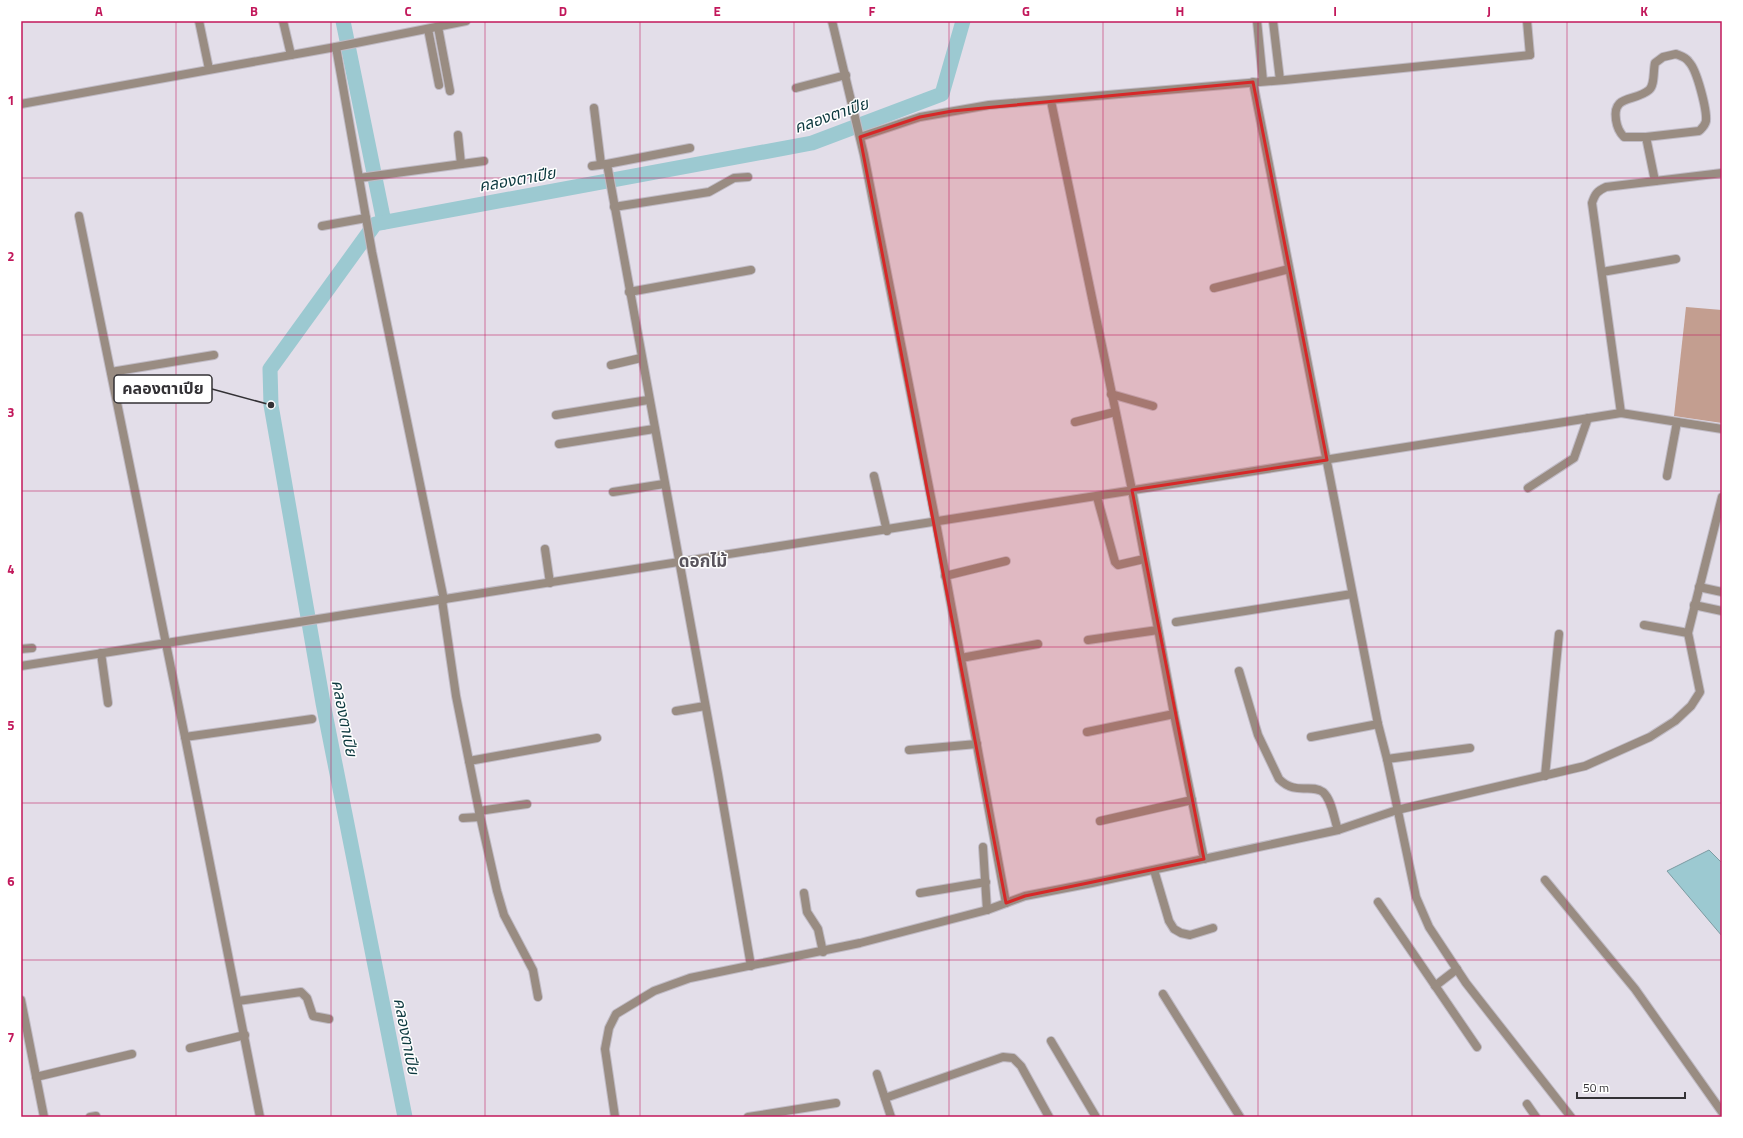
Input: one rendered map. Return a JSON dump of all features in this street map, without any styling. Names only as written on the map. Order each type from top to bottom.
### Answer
[{"type":"street","points":[[199,21],[209,69]]},
{"type":"street","points":[[283,21],[291,55]]},
{"type":"street","points":[[21,104],[338,47],[466,21]]},
{"type":"street","points":[[832,21],[847,78],[859,134],[936,523],[1006,903]]},
{"type":"street","points":[[1257,21],[1263,81]]},
{"type":"street","points":[[1273,21],[1280,80]]},
{"type":"street","points":[[859,134],[920,117],[989,106],[1280,80],[1530,55],[1527,21]]},
{"type":"street","points":[[438,27],[450,91]]},
{"type":"street","points":[[428,29],[439,85]]},
{"type":"street","points":[[338,47],[372,252],[443,600],[455,689],[479,814],[497,892],[504,915],[530,965],[538,997]]},
{"type":"street","points":[[1676,54],[1685,57],[1690,62],[1696,73],[1706,121],[1704,127],[1699,131],[1646,137],[1629,138],[1621,134],[1617,127],[1615,113],[1617,106],[1624,100],[1649,90],[1652,86],[1656,63],[1663,56],[1676,54]]},
{"type":"street","points":[[796,88],[847,78]]},
{"type":"street","points":[[1253,82],[1352,594],[1378,724],[1387,759],[1416,897],[1429,927],[1457,969],[1571,1117]]},
{"type":"street","points":[[1050,101],[1132,490],[1174,714],[1204,859]]},
{"type":"street","points":[[594,108],[614,207],[751,966]]},
{"type":"street","points":[[458,135],[461,164]]},
{"type":"street","points":[[1646,137],[1655,181]]},
{"type":"street","points":[[592,166],[605,166],[690,148]]},
{"type":"street","points":[[359,178],[484,161]]},
{"type":"street","points":[[1621,413],[1592,203],[1594,196],[1597,191],[1606,187],[1722,173]]},
{"type":"street","points":[[614,207],[709,192],[734,178],[748,177]]},
{"type":"street","points":[[79,216],[186,737],[260,1117]]},
{"type":"street","points":[[322,226],[366,218]]},
{"type":"street","points":[[1602,272],[1676,259]]},
{"type":"street","points":[[1214,288],[1289,269]]},
{"type":"street","points":[[629,292],[751,270]]},
{"type":"street","points":[[111,372],[214,355]]},
{"type":"street","points":[[611,366],[641,358]]},
{"type":"street","points":[[1111,394],[1153,406]]},
{"type":"street","points":[[556,415],[648,400]]},
{"type":"street","points":[[1075,422],[1115,412]]},
{"type":"street","points":[[21,666],[887,531],[1132,490],[1621,413],[1722,430]]},
{"type":"street","points":[[1528,488],[1574,458],[1588,418]]},
{"type":"street","points":[[1666,476],[1677,422]]},
{"type":"street","points":[[559,444],[654,429]]},
{"type":"street","points":[[874,476],[887,531]]},
{"type":"street","points":[[613,492],[664,484]]},
{"type":"street","points":[[1097,497],[1115,562],[1118,565],[1144,559]]},
{"type":"street","points":[[615,1117],[605,1049],[609,1028],[616,1014],[654,991],[690,978],[823,952],[987,910],[1025,896],[1338,830],[1397,810],[1586,766],[1650,738],[1675,721],[1691,706],[1700,692],[1688,633],[1722,497]]},
{"type":"street","points":[[545,549],[550,583]]},
{"type":"street","points":[[945,576],[1006,561]]},
{"type":"street","points":[[1699,588],[1722,592]]},
{"type":"street","points":[[1176,622],[1352,594]]},
{"type":"street","points":[[1694,606],[1722,611]]},
{"type":"street","points":[[1644,625],[1688,633]]},
{"type":"street","points":[[1088,640],[1158,630]]},
{"type":"street","points":[[1545,776],[1559,634]]},
{"type":"street","points":[[960,658],[1038,644]]},
{"type":"street","points":[[21,649],[32,648]]},
{"type":"street","points":[[101,653],[108,703]]},
{"type":"street","points":[[1239,671],[1258,735],[1268,759],[1279,779],[1284,784],[1294,789],[1309,789],[1322,792],[1329,801],[1338,830]]},
{"type":"street","points":[[676,712],[705,706]]},
{"type":"street","points":[[1087,732],[1174,714]]},
{"type":"street","points":[[186,737],[312,719]]},
{"type":"street","points":[[1311,737],[1378,724]]},
{"type":"street","points":[[469,761],[597,738]]},
{"type":"street","points":[[909,750],[977,744]]},
{"type":"street","points":[[1387,759],[1470,748]]},
{"type":"street","points":[[1100,821],[1192,800]]},
{"type":"street","points":[[463,818],[527,804]]},
{"type":"street","points":[[983,847],[987,910]]},
{"type":"street","points":[[1154,870],[1169,921],[1174,929],[1181,934],[1190,935],[1213,928]]},
{"type":"street","points":[[1545,880],[1635,989],[1722,1112]]},
{"type":"street","points":[[920,893],[986,882]]},
{"type":"street","points":[[804,893],[807,912],[818,929],[823,952]]},
{"type":"street","points":[[1378,902],[1477,1047]]},
{"type":"street","points":[[1435,986],[1457,969]]},
{"type":"street","points":[[238,1001],[301,992],[307,998],[313,1016],[328,1019]]},
{"type":"street","points":[[1163,994],[1240,1117]]},
{"type":"street","points":[[21,1000],[44,1117]]},
{"type":"street","points":[[190,1048],[245,1035]]},
{"type":"street","points":[[1051,1041],[1096,1117]]},
{"type":"street","points":[[36,1077],[132,1054]]},
{"type":"street","points":[[885,1098],[1003,1057],[1013,1058],[1021,1066],[1049,1117]]},
{"type":"street","points":[[877,1074],[891,1117]]},
{"type":"street","points":[[748,1117],[836,1103]]},
{"type":"street","points":[[1527,1104],[1536,1117]]},
{"type":"highlighted area","points":[[1253,82],[1327,460],[1132,490],[1204,859],[1025,896],[1006,903],[860,137],[920,117],[952,111]]},
{"type":"water","points":[[1709,850],[1722,863],[1722,936],[1667,871]]},
{"type":"building","points":[[1686,307],[1722,310],[1722,423],[1674,416]]},
{"type":"waterway","points":[[343,21],[384,222]]},
{"type":"waterway","name":"คลองตาเปีย","points":[[405,1117],[323,703],[271,405],[270,369],[375,224],[812,143],[942,94],[963,21]]},
{"type":"place","name":"คลองตาเปีย","points":[[271,405]]},
{"type":"district","name":"ดอกไม้","points":[[703,561]]}]
